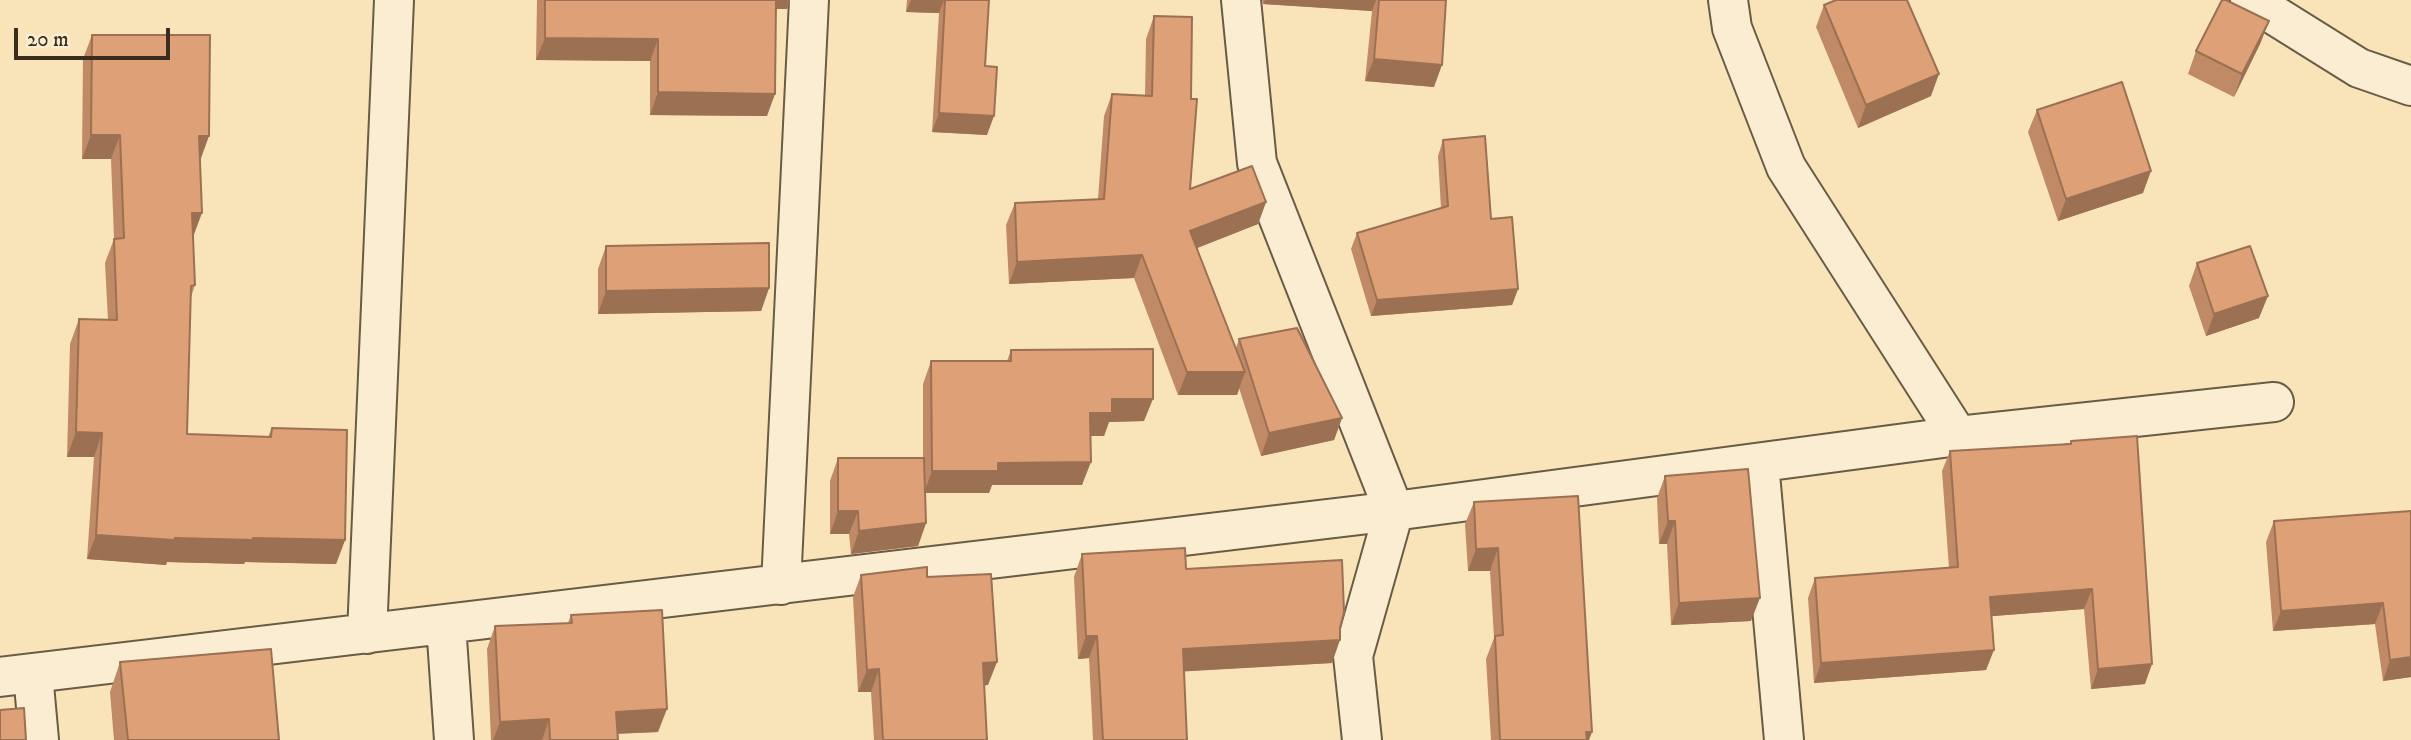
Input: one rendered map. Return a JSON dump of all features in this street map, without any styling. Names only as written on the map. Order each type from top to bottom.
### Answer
[{"type":"street","points":[[367,634],[394,0]]},
{"type":"street","points":[[781,585],[809,0]]},
{"type":"street","points":[[1241,0],[1257,163],[1394,511],[1353,656],[1362,740]]},
{"type":"street","points":[[1728,0],[1732,28],[1786,167],[1958,436]]},
{"type":"street","points":[[2250,0],[2359,68],[2411,86]]},
{"type":"street","points":[[39,740],[16,676],[1394,511],[1958,436],[2274,402]]},
{"type":"street","points":[[1759,463],[1784,740]]},
{"type":"street","points":[[446,624],[454,740]]},
{"type":"building","points":[[545,0],[776,0],[775,94],[658,92],[658,39],[545,38]]},
{"type":"building","points":[[945,0],[989,0],[985,66],[997,67],[994,116],[939,113]]},
{"type":"building","points":[[1379,0],[1446,0],[1442,65],[1374,59]]},
{"type":"building","points":[[1836,0],[1907,0],[1939,74],[1866,105],[1824,5]]},
{"type":"building","points":[[2222,0],[2269,21],[2242,74],[2196,51]]},
{"type":"building","points":[[1154,16],[1192,17],[1191,99],[1197,99],[1190,189],[1252,166],[1266,202],[1190,231],[1245,372],[1187,372],[1142,255],[1017,262],[1015,203],[1104,199],[1112,94],[1152,96]]},
{"type":"building","points":[[92,35],[210,35],[209,136],[199,136],[202,213],[192,213],[195,285],[191,286],[187,434],[271,437],[272,428],[347,430],[345,540],[175,540],[96,535],[102,433],[76,432],[79,319],[117,320],[114,239],[124,238],[120,135],[91,135]]},
{"type":"building","points":[[2122,82],[2151,171],[2066,199],[2037,110]]},
{"type":"building","points":[[1485,136],[1491,219],[1512,217],[1518,289],[1377,300],[1357,233],[1448,206],[1443,140]]},
{"type":"building","points":[[769,243],[769,288],[606,291],[606,246]]},
{"type":"building","points":[[2250,246],[2268,296],[2214,314],[2197,263]]},
{"type":"building","points":[[1297,328],[1342,418],[1269,433],[1239,339]]},
{"type":"building","points":[[1153,349],[1153,399],[1112,399],[1112,413],[1090,413],[1091,462],[998,463],[998,471],[932,471],[931,361],[1011,361],[1011,350]]},
{"type":"building","points":[[2137,436],[2152,664],[2098,669],[2092,589],[1990,597],[1994,650],[1821,663],[1815,578],[1958,567],[1950,451],[2071,444],[2071,441]]},
{"type":"building","points":[[838,458],[924,458],[926,523],[859,531],[858,511],[838,511]]},
{"type":"building","points":[[1748,469],[1760,598],[1679,603],[1675,521],[1668,521],[1665,476]]},
{"type":"building","points":[[1578,496],[1592,732],[1586,732],[1587,740],[1500,740],[1495,636],[1503,635],[1498,548],[1476,549],[1474,502]]},
{"type":"building","points":[[2411,511],[2411,657],[2390,660],[2383,603],[2281,611],[2274,521]]},
{"type":"building","points":[[1185,548],[1186,569],[1342,560],[1344,612],[1340,640],[1183,649],[1187,740],[1103,740],[1097,636],[1086,636],[1082,554]]},
{"type":"building","points":[[927,567],[927,577],[991,574],[997,662],[983,663],[987,740],[883,740],[879,669],[867,670],[861,575]]},
{"type":"building","points":[[662,610],[667,709],[616,712],[618,740],[550,740],[549,719],[500,722],[495,626],[572,623],[571,615]]},
{"type":"building","points":[[271,649],[279,740],[128,740],[120,662]]},
{"type":"building","points":[[24,708],[26,740],[0,740],[0,710]]}]
